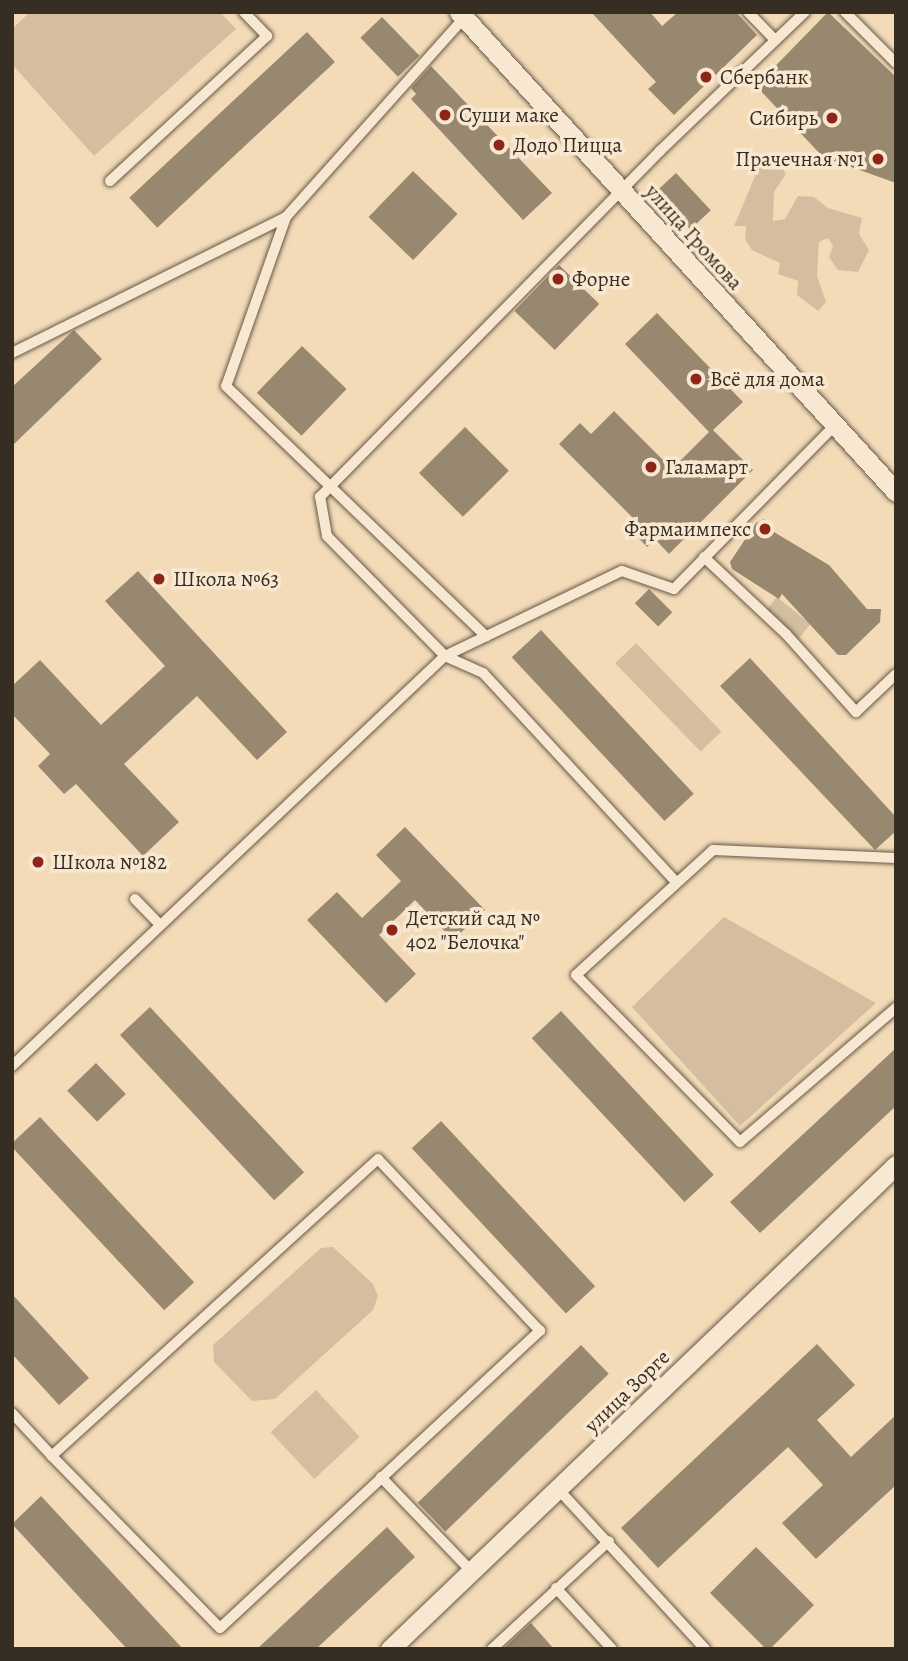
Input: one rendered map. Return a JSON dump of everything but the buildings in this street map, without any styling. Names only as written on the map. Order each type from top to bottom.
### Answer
[{"type":"street","name":"улица Громова","points":[[461,15],[896,492]]},
{"type":"street","name":"улица Зорге","points":[[390,1649],[896,1165]]},
{"type":"lane","points":[[110,181],[267,36],[244,12]]},
{"type":"lane","points":[[748,12],[775,40]]},
{"type":"lane","points":[[676,881],[483,673],[445,656],[327,536],[320,498],[622,192],[805,12]]},
{"type":"lane","points":[[845,12],[896,63]]},
{"type":"lane","points":[[461,15],[286,217],[226,386],[486,636]]},
{"type":"lane","points":[[12,353],[286,217]]},
{"type":"lane","points":[[12,1066],[445,656],[622,571],[674,589],[834,426]]},
{"type":"lane","points":[[704,557],[786,634],[856,712],[896,674]]},
{"type":"lane","points":[[895,1010],[740,1142],[576,975],[713,850],[896,858]]},
{"type":"lane","points":[[135,899],[160,925]]},
{"type":"lane","points":[[12,1413],[52,1456],[220,1628],[540,1331],[379,1159],[52,1456]]},
{"type":"lane","points":[[381,1477],[472,1572]]},
{"type":"lane","points":[[558,1490],[609,1541],[705,1649]]},
{"type":"lane","points":[[492,1649],[609,1541]]},
{"type":"lane","points":[[556,1588],[612,1649]]},
{"type":"shaded area","points":[[30,12],[220,12],[236,29],[94,156],[12,64],[12,29]]},
{"type":"shaded area","points":[[762,160],[780,164],[786,174],[774,192],[773,221],[785,219],[798,196],[814,197],[828,208],[862,218],[859,234],[869,250],[858,272],[838,270],[829,257],[833,246],[828,238],[819,242],[817,276],[826,302],[818,311],[797,295],[798,281],[778,274],[780,263],[752,250],[745,239],[746,226],[734,226]]},
{"type":"shaded area","points":[[777,597],[810,624],[795,643],[761,616]]},
{"type":"shaded area","points":[[636,643],[721,731],[701,752],[615,663]]},
{"type":"shaded area","points":[[724,917],[876,1003],[740,1126],[632,1007]]},
{"type":"shaded area","points":[[333,1247],[373,1284],[378,1296],[373,1310],[275,1399],[252,1401],[214,1362],[213,1345],[321,1248]]},
{"type":"shaded area","points":[[316,1390],[360,1437],[314,1479],[271,1432]]},
{"type":"place","name":"Сбербанк","points":[[706,77]]},
{"type":"place","name":"Суши маке","points":[[445,115]]},
{"type":"place","name":"Сибирь","points":[[832,118]]},
{"type":"place","name":"Додо Пицца","points":[[499,145]]},
{"type":"place","name":"Прачечная №1","points":[[878,159]]},
{"type":"place","name":"Форне","points":[[558,279]]},
{"type":"place","name":"Всё для дома","points":[[696,379]]},
{"type":"place","name":"Галамарт","points":[[651,467]]},
{"type":"place","name":"Фармаимпекс","points":[[765,529]]},
{"type":"place","name":"Школа №63","points":[[159,579]]},
{"type":"place","name":"Школа №182","points":[[38,862]]},
{"type":"place","name":"Детский сад № 402 \"Белочка\"","points":[[392,930]]}]
